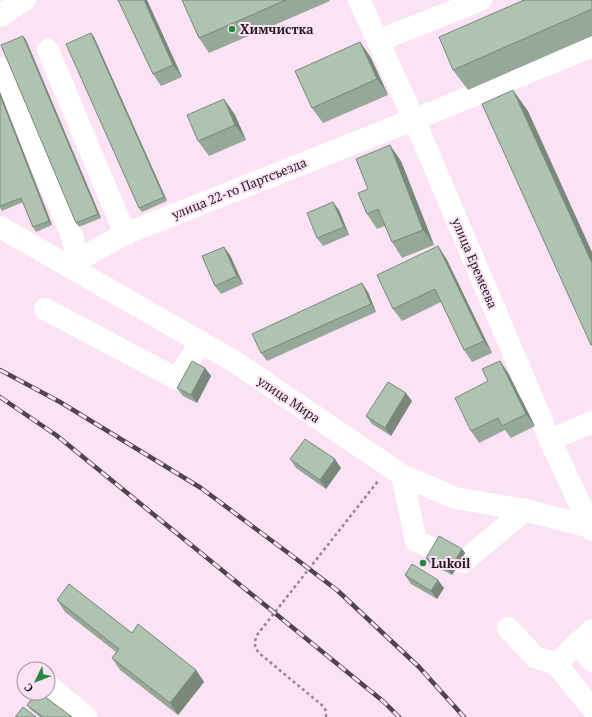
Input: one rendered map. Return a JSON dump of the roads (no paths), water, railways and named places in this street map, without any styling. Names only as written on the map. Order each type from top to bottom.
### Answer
[{"type":"street","points":[[0,16],[25,0]]},
{"type":"street","name":"улица Еремеева","points":[[359,0],[414,119],[550,440],[591,528]]},
{"type":"street","points":[[378,41],[481,0]]},
{"type":"street","name":"улица 22-го Партсъезда","points":[[74,263],[125,234],[590,48]]},
{"type":"street","points":[[48,50],[125,234]]},
{"type":"street","points":[[0,68],[72,236],[74,263]]},
{"type":"street","name":"улица Мира","points":[[0,227],[74,263],[232,360],[396,471],[455,498],[526,510],[591,528]]},
{"type":"street","points":[[45,309],[178,379],[201,342]]},
{"type":"street","points":[[550,440],[592,422]]},
{"type":"street","points":[[396,471],[416,542],[463,562],[526,510]]},
{"type":"street","points":[[508,628],[534,657],[556,664],[592,708]]},
{"type":"street","points":[[556,664],[585,637],[592,661]]},
{"type":"street","points":[[56,692],[86,717]]},
{"type":"railway","points":[[0,370],[60,402],[201,488],[291,555],[338,591],[419,667],[464,717]]},
{"type":"railway","points":[[0,397],[56,435],[384,702],[399,717]]},
{"type":"place","name":"Химчистка","points":[[232,29]]},
{"type":"place","name":"Lukoil","points":[[423,563]]}]
